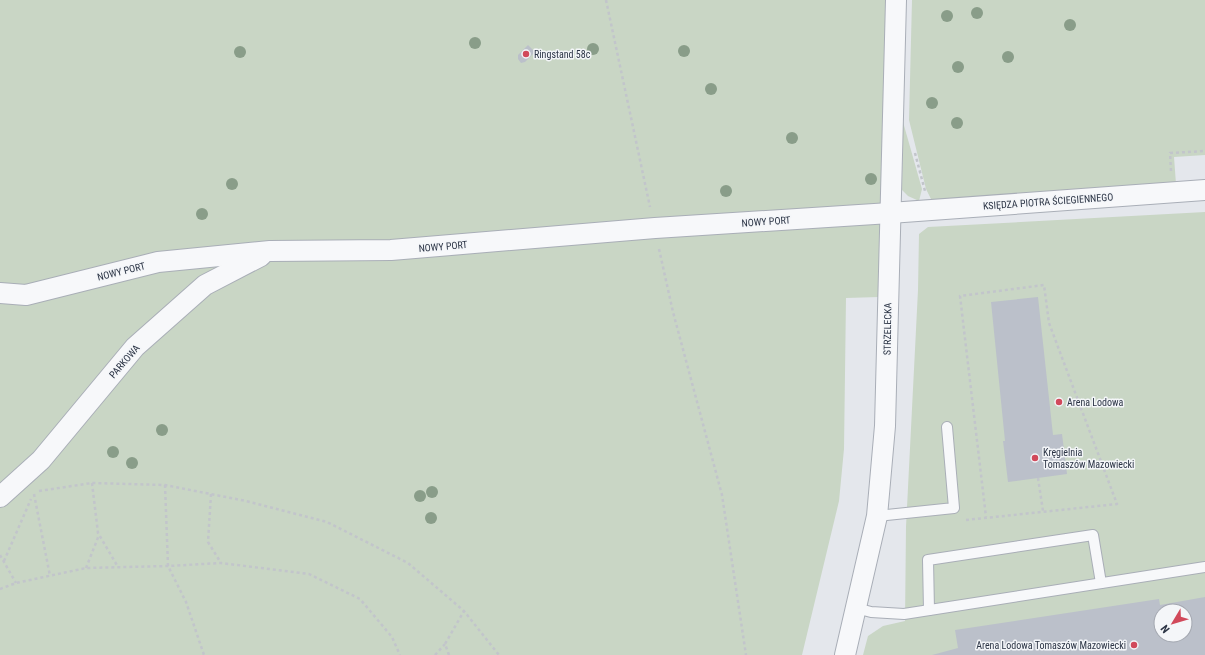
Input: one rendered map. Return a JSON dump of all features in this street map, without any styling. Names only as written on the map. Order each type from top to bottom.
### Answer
[{"type":"street","name":"STRZELECKA","points":[[845,655],[877,516],[885,426],[896,0]]},
{"type":"street","name":"KSIĘDZA PIOTRA ŚCIEGIENNEGO","points":[[890,213],[1205,190]]},
{"type":"street","name":"NOWY PORT","points":[[0,293],[26,295],[158,262],[270,251],[391,250],[655,228],[890,213]]},
{"type":"street","name":"PARKOWA","points":[[0,497],[41,460],[135,347],[205,285],[270,251]]},
{"type":"lane","points":[[877,516],[954,508],[947,428]]},
{"type":"lane","points":[[929,610],[928,560],[1093,535],[1101,583]]},
{"type":"lane","points":[[856,608],[871,612],[904,614],[1205,567]]},
{"type":"path","points":[[606,0],[673,312],[722,495],[746,655]]},
{"type":"path","points":[[964,520],[1117,504],[1049,323],[1044,285],[960,296],[986,517]]},
{"type":"path","points":[[1038,478],[1043,511]]},
{"type":"path","points":[[92,483],[99,534],[118,567]]},
{"type":"path","points":[[27,495],[34,492],[92,483],[165,485],[246,501],[327,522],[408,563],[464,611],[499,655]]},
{"type":"path","points":[[165,485],[168,566],[186,602],[204,655]]},
{"type":"path","points":[[4,561],[34,492]]},
{"type":"path","points":[[34,492],[50,576]]},
{"type":"path","points":[[211,494],[208,542],[221,563]]},
{"type":"path","points":[[86,568],[99,534]]},
{"type":"path","points":[[0,554],[16,584]]},
{"type":"path","points":[[0,589],[86,568],[221,563],[309,574],[360,600],[392,637],[400,655]]},
{"type":"path","points":[[434,655],[445,644],[464,611]]},
{"type":"path","points":[[445,644],[449,655]]},
{"type":"green space","points":[[0,0],[886,0],[879,297],[846,298],[844,449],[839,501],[802,655],[0,655]]},
{"type":"green space","points":[[912,0],[1205,0],[1205,155],[1174,157],[1176,184],[932,201],[926,189],[909,120]]},
{"type":"green space","points":[[903,122],[922,189],[919,201],[908,196],[902,190]]},
{"type":"green space","name":"Arena Lodowa","points":[[1205,212],[1205,655],[863,655],[868,636],[883,626],[905,621],[906,527],[918,290],[919,234],[928,227]]},
{"type":"building","name":"Ringstand 58c","points":[[528,45],[535,52],[525,62],[521,63],[518,59],[518,55]]},
{"type":"building","points":[[1038,297],[1053,435],[1062,434],[1067,474],[1008,482],[991,302]]},
{"type":"building","points":[[1205,597],[1205,655],[932,655],[958,648],[955,630],[1159,599],[1160,603],[1153,603],[1153,643],[1193,643],[1193,603],[1171,603]]},
{"type":"place","name":"Ringstand 58c","points":[[526,54]]},
{"type":"place","name":"Arena Lodowa","points":[[1059,402]]},
{"type":"place","name":"Kręgielnia Tomaszów Mazowiecki","points":[[1035,458]]},
{"type":"place","name":"Arena Lodowa Tomaszów Mazowiecki","points":[[1134,645]]}]
